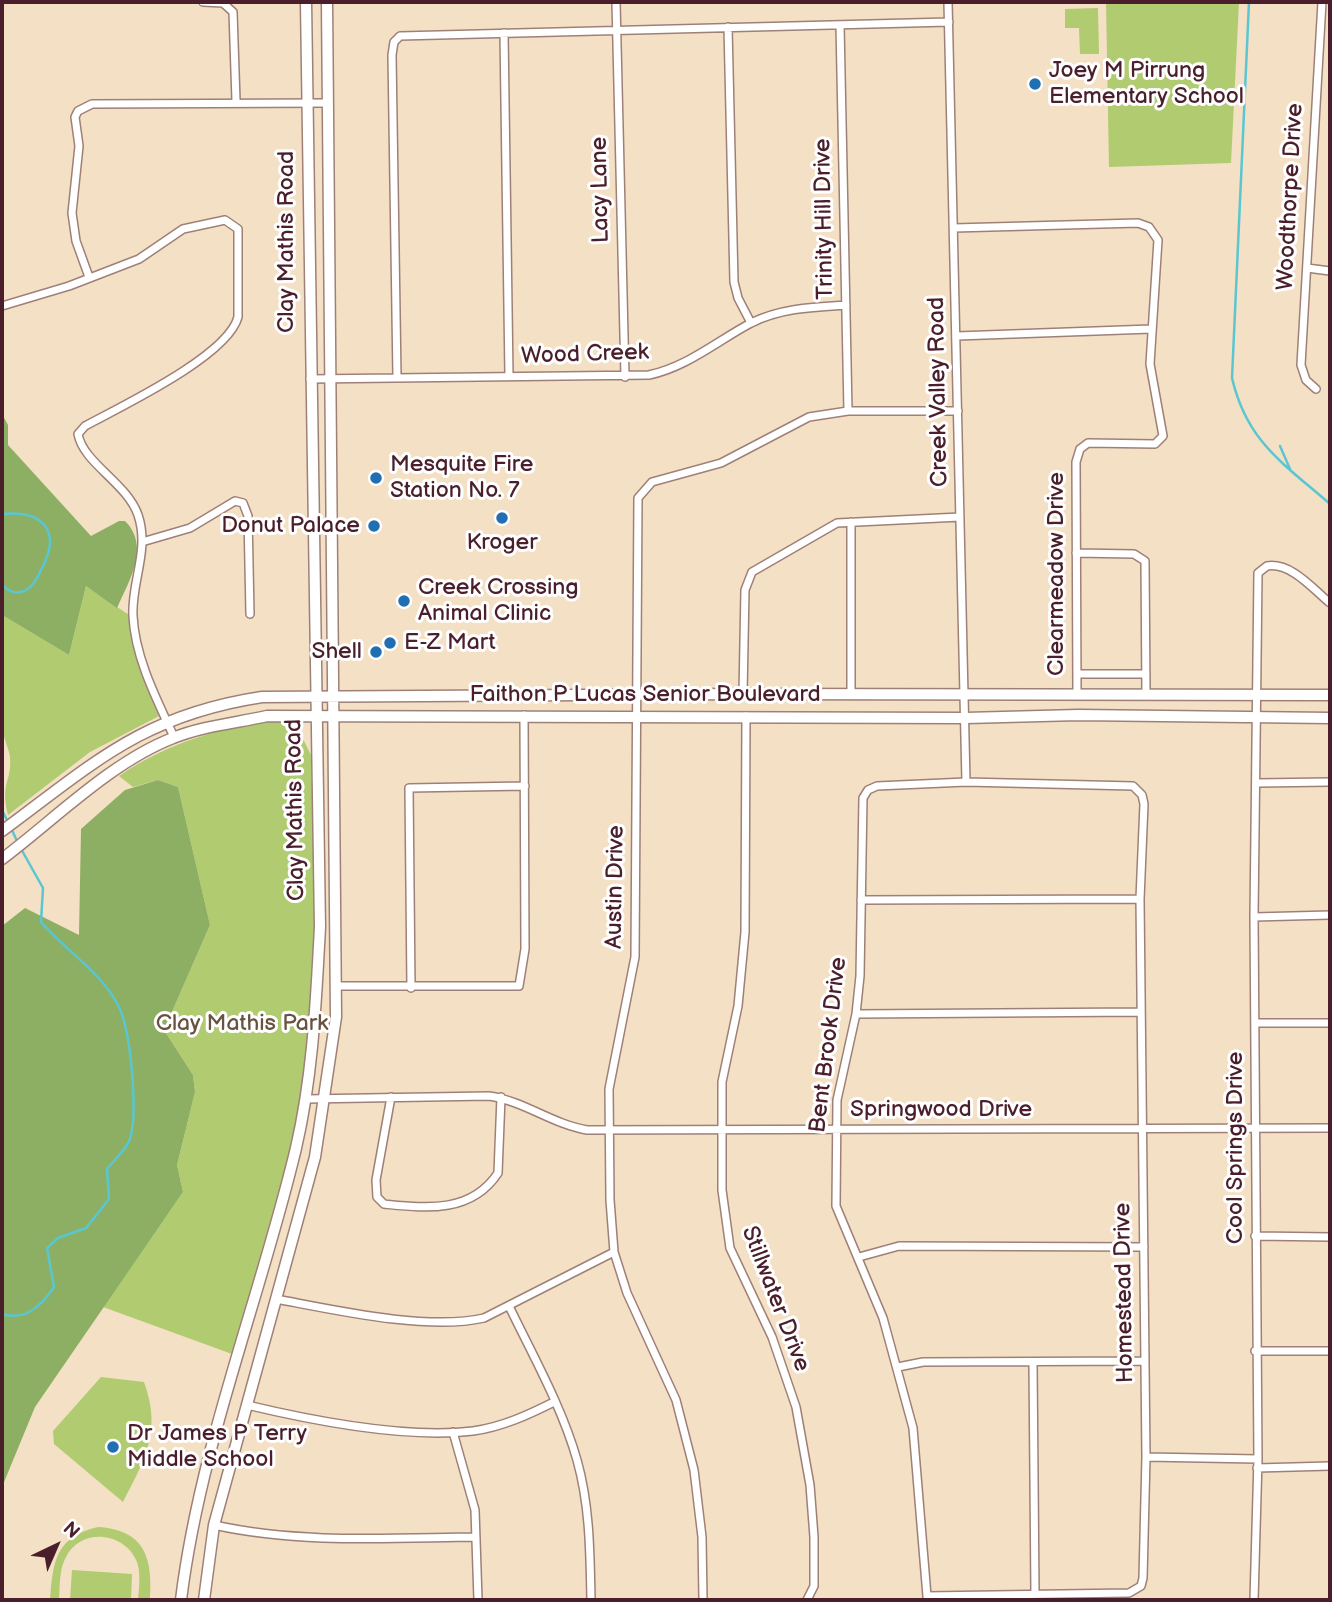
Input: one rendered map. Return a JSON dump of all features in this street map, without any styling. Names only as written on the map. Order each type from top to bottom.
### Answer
[{"type":"main road","name":"Clay Mathis Road","points":[[181,1600],[194,1520],[284,1195],[306,1098],[315,1037],[320,927],[309,379],[306,2]]},
{"type":"main road","name":"Clay Mathis Road","points":[[204,1600],[214,1525],[315,1157],[325,1099],[338,986],[332,716],[333,487],[327,2]]},
{"type":"main road","points":[[308,264],[331,265]]},
{"type":"main road","points":[[311,488],[333,487]]},
{"type":"main road","points":[[313,574],[333,574]]},
{"type":"main road","name":"Faithon P Lucas Senior Boulevard","points":[[2,831],[108,751],[166,721],[241,700],[315,695],[1330,695]]},
{"type":"main road","points":[[494,696],[494,715]]},
{"type":"main road","name":"Faithon P Lucas Senior Boulevard","points":[[2,859],[119,769],[174,737],[267,716],[966,718],[1078,715],[1330,718]]},
{"type":"street","points":[[203,2],[223,3],[233,12],[236,101]]},
{"type":"street","name":"Lacy Lane","points":[[616,2],[625,377]]},
{"type":"street","name":"Creek Valley Road","points":[[948,2],[966,782]]},
{"type":"street","name":"Woodthorpe Drive","points":[[1316,389],[1306,380],[1301,365],[1322,2]]},
{"type":"street","points":[[397,377],[392,55],[396,40],[410,34],[949,22]]},
{"type":"street","name":"Trinity Hill Drive","points":[[839,25],[848,411]]},
{"type":"street","points":[[729,27],[734,282],[738,298],[751,323]]},
{"type":"street","points":[[504,33],[509,376]]},
{"type":"street","points":[[89,277],[76,241],[72,213],[78,170],[75,117],[78,111],[92,104],[236,101],[328,103]]},
{"type":"street","points":[[2,306],[139,260],[183,229],[225,220],[234,223],[238,229],[237,317],[232,328],[182,375],[85,426],[78,434],[86,451],[129,496],[138,514],[142,542],[132,614],[142,662],[174,737]]},
{"type":"street","name":"Clearmeadow Drive","points":[[954,228],[1138,223],[1149,227],[1156,235],[1158,246],[1151,329],[1151,377],[1163,436],[1155,444],[1094,442],[1080,449],[1076,462],[1077,695]]},
{"type":"street","points":[[1307,268],[1330,271]]},
{"type":"street","name":"Wood Creek","points":[[309,379],[625,377],[667,371],[751,323],[800,308],[846,305]]},
{"type":"street","points":[[957,336],[1151,329]]},
{"type":"street","name":"Austin Drive","points":[[703,1600],[702,1538],[694,1471],[676,1400],[631,1303],[614,1252],[610,1200],[612,1065],[635,957],[637,503],[642,491],[652,482],[721,463],[809,417],[848,411],[958,411]]},
{"type":"street","points":[[142,542],[173,535],[235,501],[243,503],[248,516],[250,614]]},
{"type":"street","points":[[743,694],[745,590],[748,577],[760,566],[831,526],[851,522],[960,517]]},
{"type":"street","points":[[851,522],[851,694]]},
{"type":"street","points":[[1076,554],[1134,554],[1145,561],[1146,695]]},
{"type":"street","name":"Cool Springs Drive","points":[[1254,1600],[1258,1459],[1255,1351],[1254,916],[1258,783],[1258,573],[1267,566],[1280,566],[1298,575],[1330,603]]},
{"type":"street","points":[[1077,674],[1146,674]]},
{"type":"street","points":[[338,986],[519,986],[525,949],[524,715]]},
{"type":"street","name":"Stillwater Drive","points":[[746,716],[745,932],[738,1006],[722,1082],[725,1225],[730,1248],[772,1337],[796,1408],[808,1472],[814,1537],[814,1586],[807,1600]]},
{"type":"street","name":"Bent Brook Drive","points":[[927,1598],[915,1450],[898,1367],[859,1257],[836,1206],[836,1100],[856,1014],[860,976],[862,805],[865,793],[877,786],[966,782],[1133,786]]},
{"type":"street","points":[[1258,783],[1330,782]]},
{"type":"street","points":[[411,988],[409,788],[524,786]]},
{"type":"street","name":"Homestead Drive","points":[[927,1598],[1129,1593],[1141,1586],[1146,1457],[1140,1012],[1140,899],[1144,804],[1142,794],[1133,786]]},
{"type":"street","points":[[861,900],[1140,899]]},
{"type":"street","points":[[1254,916],[1330,915]]},
{"type":"street","points":[[856,1014],[1140,1012]]},
{"type":"street","points":[[1255,1023],[1330,1023]]},
{"type":"street","name":"Springwood Drive","points":[[306,1098],[457,1094],[501,1097],[566,1126],[609,1129],[1330,1128]]},
{"type":"street","points":[[391,1097],[376,1180],[377,1197],[384,1203],[429,1209],[443,1208],[463,1201],[495,1179],[500,1168],[501,1097]]},
{"type":"street","points":[[1255,1236],[1330,1237]]},
{"type":"street","points":[[859,1257],[899,1246],[1143,1247]]},
{"type":"street","points":[[276,1299],[425,1322],[452,1323],[484,1318],[614,1252]]},
{"type":"street","points":[[509,1306],[578,1461],[586,1498],[591,1600]]},
{"type":"street","points":[[1255,1351],[1330,1351]]},
{"type":"street","points":[[898,1367],[923,1362],[1145,1361]]},
{"type":"street","points":[[1033,1362],[1035,1595]]},
{"type":"street","points":[[247,1405],[293,1416],[398,1430],[453,1432],[474,1431],[510,1422],[554,1402]]},
{"type":"street","points":[[453,1432],[475,1510],[478,1600]]},
{"type":"street","points":[[1146,1457],[1258,1459]]},
{"type":"street","points":[[1257,1468],[1330,1466]]},
{"type":"street","points":[[214,1525],[264,1536],[364,1539],[476,1536]]},
{"type":"green space","points":[[1106,2],[1239,2],[1231,163],[1109,167]]},
{"type":"green space","points":[[1098,8],[1099,54],[1080,54],[1079,28],[1065,28],[1065,9]]},
{"type":"green space","points":[[2,414],[8,425],[8,445],[91,536],[119,521],[125,521],[133,531],[137,553],[135,565],[117,608],[86,586],[69,655],[2,615]]},
{"type":"green space","points":[[86,586],[129,615],[133,645],[161,715],[90,752],[8,815],[5,796],[10,757],[2,717],[2,615],[69,655]]},
{"type":"green space","name":"Clay Mathis Park","points":[[281,720],[297,727],[311,755],[316,896],[314,1001],[305,1077],[289,1157],[269,1236],[232,1354],[103,1307],[183,1192],[177,1165],[195,1092],[193,1075],[164,1030],[210,925],[178,787],[158,780],[133,787],[119,776],[157,754],[196,738],[237,727]]},
{"type":"green space","points":[[158,780],[178,787],[210,925],[164,1030],[193,1075],[195,1092],[177,1165],[183,1192],[35,1407],[2,1487],[2,926],[25,908],[79,935],[81,829],[125,790]]},
{"type":"green space","points":[[101,1377],[144,1382],[149,1399],[151,1430],[148,1444],[123,1502],[54,1444],[53,1431]]},
{"type":"green space","points":[[98,1527],[126,1534],[136,1540],[143,1549],[150,1571],[150,1600],[138,1600],[139,1571],[131,1552],[113,1539],[92,1537],[73,1547],[66,1557],[60,1578],[59,1600],[50,1600],[59,1553],[73,1537]]},
{"type":"green space","points":[[72,1570],[132,1574],[131,1600],[70,1600]]},
{"type":"waterway","points":[[1249,2],[1232,378],[1247,419],[1257,435],[1282,463],[1330,504]]},
{"type":"waterway","points":[[1280,446],[1290,469]]},
{"type":"waterway","points":[[2,514],[28,515],[38,519],[49,533],[50,543],[42,568],[29,588],[15,592],[2,585]]},
{"type":"waterway","points":[[2,810],[8,822]]},
{"type":"waterway","points":[[11,828],[17,841]]},
{"type":"waterway","points":[[2,1314],[26,1314],[44,1300],[54,1287],[47,1248],[58,1238],[86,1228],[109,1199],[107,1169],[130,1139],[133,1110],[130,1051],[118,1005],[102,982],[41,922],[43,888],[20,847]]},
{"type":"place","name":"Joey M Pirrung Elementary School","points":[[1035,84]]},
{"type":"place","name":"Mesquite Fire Station No. 7","points":[[376,478]]},
{"type":"place","name":"Kroger","points":[[502,518]]},
{"type":"place","name":"Donut Palace","points":[[374,526]]},
{"type":"place","name":"Creek Crossing Animal Clinic","points":[[404,601]]},
{"type":"place","name":"E-Z Mart","points":[[390,643]]},
{"type":"place","name":"Shell","points":[[376,652]]},
{"type":"place","name":"Dr James P Terry Middle School","points":[[113,1447]]}]
